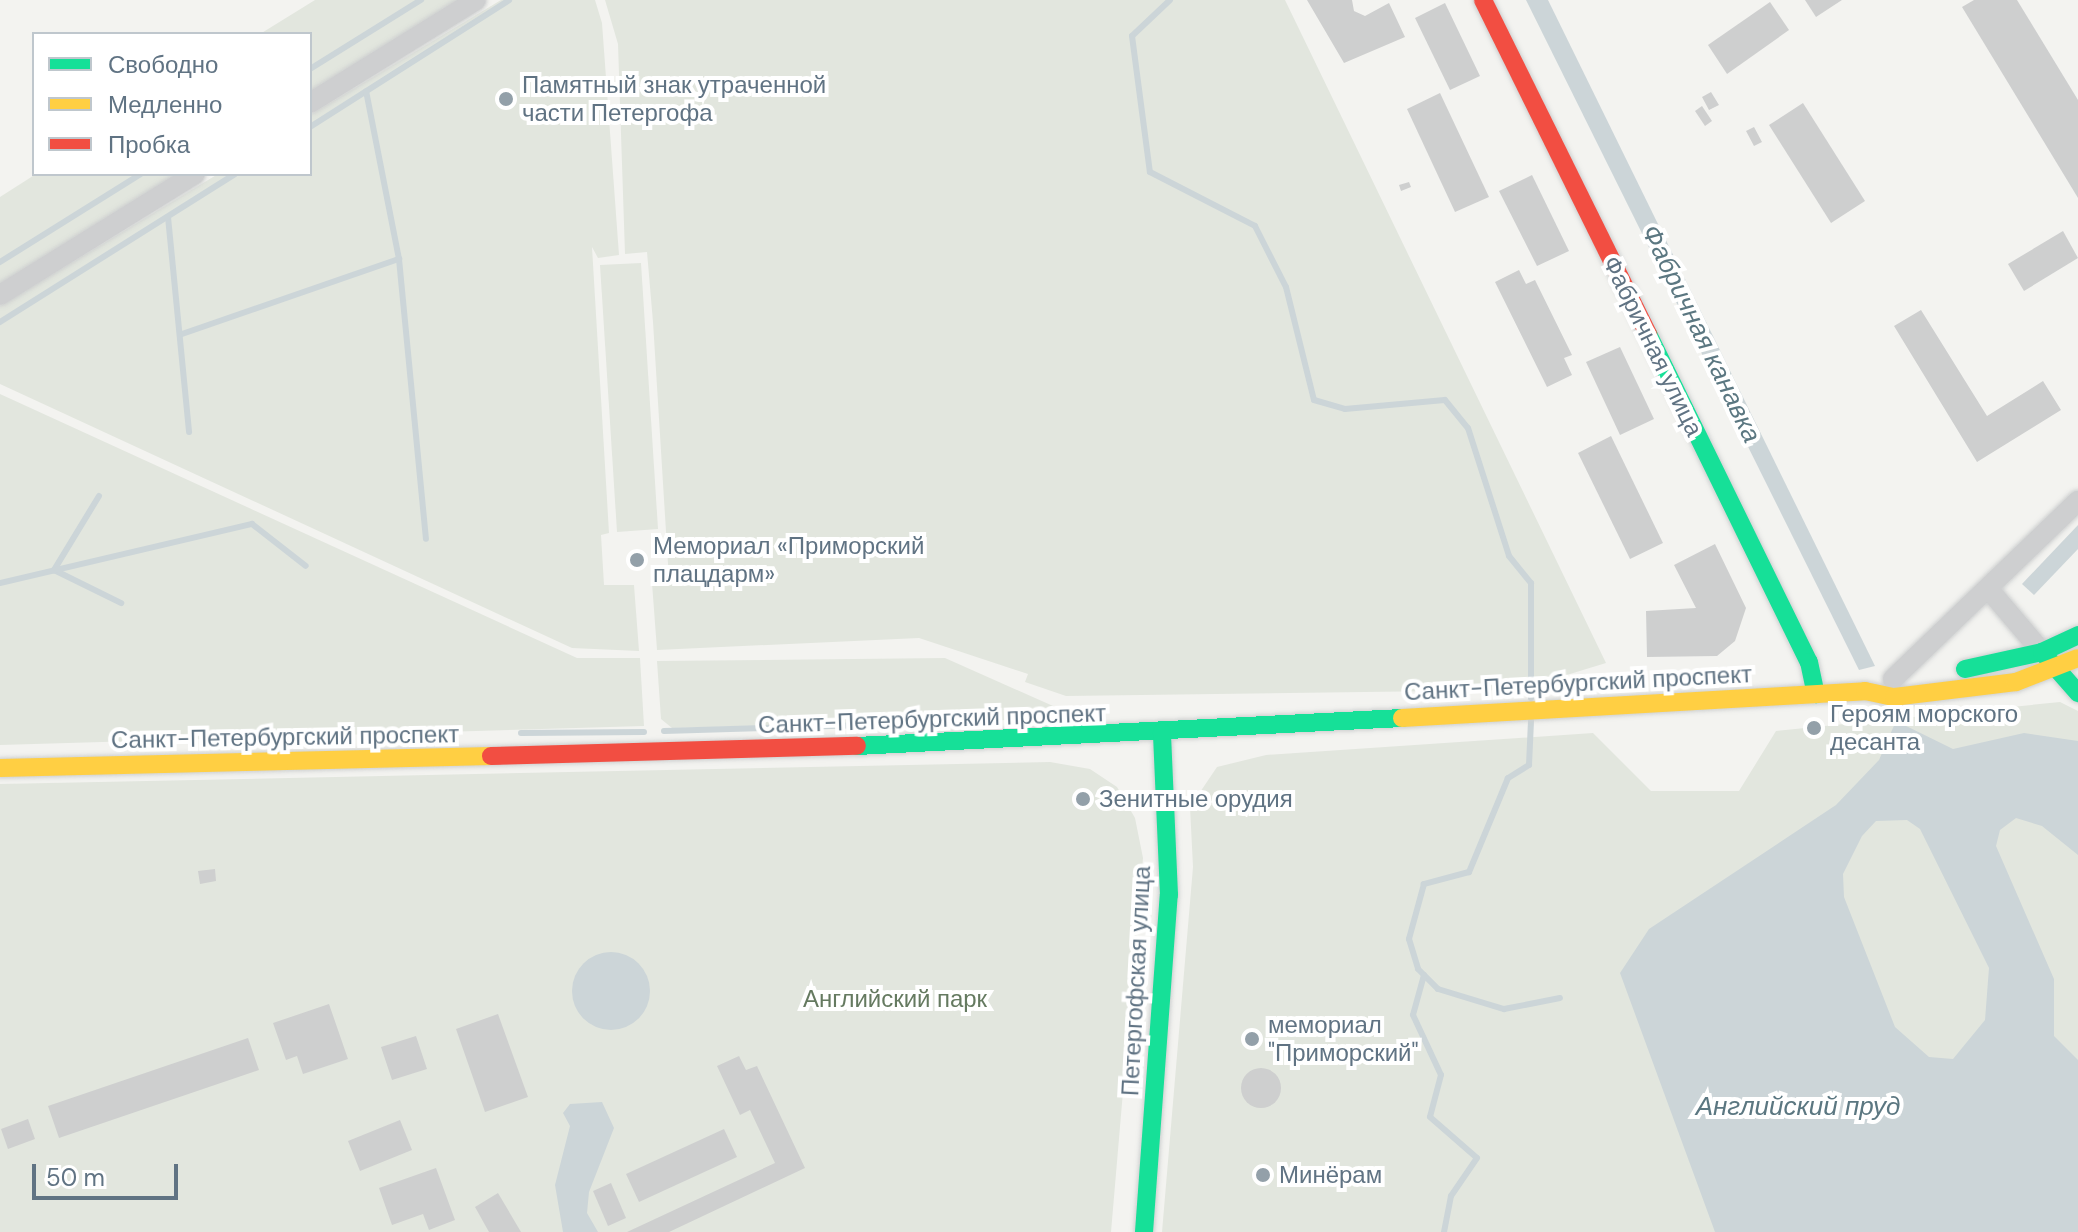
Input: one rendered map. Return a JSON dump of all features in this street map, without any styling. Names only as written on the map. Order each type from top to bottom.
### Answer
[{"type":"main road","name":"Фабричная улица","points":[[1483,0],[1809,662],[1816,694]]},
{"type":"main road","name":"Санкт-Петербургский проспект","points":[[0,768],[1028,743],[1514,710],[1865,691],[1894,697],[1956,691],[2059,661],[2078,635]]},
{"type":"main road","name":"Санкт-Петербургский проспект","points":[[1865,691],[1893,679],[2059,661]]},
{"type":"main road","points":[[2059,661],[2078,680]]},
{"type":"main road","points":[[2059,661],[2078,693]]},
{"type":"main road","name":"Петергофская улица","points":[[1144,1232],[1169,895],[1162,732]]},
{"type":"street","points":[[312,102],[476,0]]},
{"type":"street","points":[[0,295],[192,176]]},
{"type":"street","points":[[1893,679],[1991,592],[2078,501]]},
{"type":"street","points":[[1991,592],[2059,661]]},
{"type":"green space","points":[[315,0],[459,0],[312,91],[312,32],[263,32]]},
{"type":"green space","points":[[501,0],[595,0],[602,23],[619,255],[598,258],[592,247],[609,533],[601,535],[604,585],[634,585],[639,651],[572,648],[0,384],[0,306],[215,176],[312,176],[312,114]]},
{"type":"green space","points":[[605,0],[1285,0],[1606,663],[1517,690],[1066,696],[1025,682],[1028,674],[919,638],[657,650],[652,583],[669,580],[653,322],[647,252],[625,254],[618,44]]},
{"type":"green space","points":[[33,176],[174,176],[0,284],[0,197]]},
{"type":"green space","points":[[641,263],[658,529],[617,532],[600,265]]},
{"type":"green space","points":[[0,394],[577,658],[640,658],[644,726],[0,745]]},
{"type":"green space","points":[[945,658],[1062,710],[1048,719],[672,728],[661,719],[657,661]]},
{"type":"green space","points":[[2060,702],[2078,711],[2078,1232],[1162,1232],[1193,867],[1190,807],[1217,767],[1266,755],[1593,733],[1651,791],[1739,791],[1776,731]]},
{"type":"green space","name":"Английский парк","points":[[1050,762],[1090,769],[1117,787],[1135,818],[1143,858],[1111,1232],[0,1232],[0,784]]},
{"type":"water","name":"Фабричная канавка","points":[[1526,0],[1548,0],[1875,666],[1859,670]]},
{"type":"water","points":[[2078,525],[2078,549],[2034,595],[2022,584]]},
{"type":"water","name":"Английский пруд","points":[[1896,721],[1953,749],[2024,733],[2078,741],[2078,855],[2042,826],[2016,818],[2000,830],[1996,846],[2054,979],[2054,1036],[2078,1060],[2078,1232],[1715,1232],[1620,973],[1649,929],[1836,805],[1879,760]],"holes":[[[1907,820],[1920,829],[1989,968],[1985,1020],[1953,1059],[1929,1057],[1895,1027],[1844,897],[1843,874],[1862,836],[1876,821]]]},
{"type":"water","points":[[611,952],[626,955],[643,969],[650,991],[647,1006],[633,1023],[611,1030],[596,1027],[579,1013],[572,991],[575,976],[589,959]]},
{"type":"water","points":[[602,1102],[614,1128],[589,1192],[587,1213],[598,1232],[563,1232],[555,1185],[570,1126],[563,1113],[570,1104]]},
{"type":"building","points":[[1307,0],[1352,0],[1354,11],[1365,16],[1389,3],[1405,37],[1344,63]]},
{"type":"building","points":[[1805,0],[1842,0],[1816,17]]},
{"type":"building","points":[[1974,0],[2017,0],[2078,100],[2078,198],[1962,7]]},
{"type":"building","points":[[1770,2],[1789,30],[1727,74],[1708,45]]},
{"type":"building","points":[[1445,3],[1480,76],[1450,90],[1415,18]]},
{"type":"building","points":[[1711,92],[1719,105],[1709,110],[1702,97]]},
{"type":"building","points":[[1440,93],[1489,197],[1455,212],[1407,109]]},
{"type":"building","points":[[1803,103],[1865,201],[1831,223],[1769,125]]},
{"type":"building","points":[[1702,106],[1712,121],[1705,126],[1695,111]]},
{"type":"building","points":[[1754,127],[1762,142],[1754,146],[1746,131]]},
{"type":"building","points":[[1532,175],[1569,251],[1537,266],[1499,191]]},
{"type":"building","points":[[1409,182],[1411,187],[1401,191],[1399,185]]},
{"type":"building","points":[[2063,231],[2078,258],[2024,291],[2008,264]]},
{"type":"building","points":[[1519,270],[1526,284],[1535,280],[1572,355],[1564,358],[1572,375],[1547,387],[1495,282]]},
{"type":"building","points":[[1921,310],[1987,416],[2043,381],[2061,410],[1977,462],[1894,326]]},
{"type":"building","points":[[1620,347],[1654,419],[1620,435],[1586,362]]},
{"type":"building","points":[[1611,436],[1663,543],[1630,559],[1578,453]]},
{"type":"building","points":[[1715,544],[1746,608],[1735,641],[1717,656],[1647,657],[1646,611],[1696,608],[1674,565]]},
{"type":"building","points":[[215,869],[216,881],[200,884],[198,871]]},
{"type":"building","points":[[329,1004],[348,1059],[303,1074],[297,1056],[286,1060],[273,1023]]},
{"type":"building","points":[[498,1014],[528,1097],[485,1112],[456,1029]]},
{"type":"building","points":[[416,1036],[427,1069],[392,1080],[381,1047]]},
{"type":"building","points":[[248,1038],[259,1070],[59,1138],[48,1106]]},
{"type":"building","points":[[739,1056],[746,1070],[757,1066],[805,1168],[669,1232],[627,1232],[775,1163],[750,1110],[740,1115],[717,1066]]},
{"type":"building","points":[[1261,1068],[1275,1074],[1281,1088],[1275,1102],[1261,1108],[1247,1102],[1241,1088],[1247,1074]]},
{"type":"building","points":[[28,1119],[35,1139],[8,1149],[1,1129]]},
{"type":"building","points":[[400,1120],[412,1150],[360,1171],[348,1141]]},
{"type":"building","points":[[724,1129],[737,1157],[639,1202],[626,1174]]},
{"type":"building","points":[[436,1168],[455,1220],[429,1230],[423,1214],[392,1225],[379,1188]]},
{"type":"building","points":[[611,1183],[626,1218],[608,1226],[593,1191]]},
{"type":"building","points":[[498,1193],[521,1232],[489,1232],[475,1207]]},
{"type":"waterway","points":[[312,68],[421,0]]},
{"type":"waterway","points":[[312,126],[509,0]]},
{"type":"waterway","points":[[1170,0],[1132,36],[1150,172],[1255,226],[1286,287],[1314,400],[1345,409],[1445,400],[1468,428],[1509,556],[1531,583],[1531,698]]},
{"type":"waterway","points":[[182,334],[399,259],[366,91]]},
{"type":"waterway","points":[[0,262],[138,176]]},
{"type":"waterway","points":[[0,322],[232,176]]},
{"type":"waterway","points":[[168,217],[189,432]]},
{"type":"waterway","points":[[399,259],[426,539]]},
{"type":"waterway","points":[[99,496],[54,570],[121,603]]},
{"type":"waterway","points":[[0,583],[252,524],[306,566]]},
{"type":"waterway","points":[[1531,721],[1529,765],[1508,778],[1469,872],[1424,884],[1409,939],[1418,969],[1438,989],[1504,1009],[1560,998]]},
{"type":"waterway","points":[[664,731],[900,724]]},
{"type":"waterway","points":[[521,733],[644,732]]},
{"type":"waterway","points":[[1424,975],[1413,1015],[1441,1075],[1430,1117],[1477,1158],[1451,1196],[1444,1232]]},
{"type":"traffic: fast","points":[[1648,334],[1809,662],[1816,694]]},
{"type":"traffic: fast","points":[[1965,669],[2042,652],[2078,635]]},
{"type":"traffic: fast","points":[[2042,652],[2078,693]]},
{"type":"traffic: fast","points":[[857,746],[1402,718]]},
{"type":"traffic: fast","points":[[1144,1232],[1169,895],[1162,732]]},
{"type":"traffic: slow","points":[[1402,718],[1865,691],[1894,697],[2016,682],[2078,658]]},
{"type":"traffic: slow","points":[[0,768],[491,756]]},
{"type":"traffic: jam","points":[[1483,0],[1648,334]]},
{"type":"traffic: jam","points":[[491,756],[857,746]]},
{"type":"place","name":"Памятный знак утраченной части Петергофа","points":[[506,99]]},
{"type":"place","name":"Мемориал «Приморский плацдарм»","points":[[637,560]]},
{"type":"place","name":"Героям морского десанта","points":[[1814,728]]},
{"type":"place","name":"Зенитные орудия","points":[[1083,799]]},
{"type":"place","name":"мемориал \"Приморский\"","points":[[1252,1039]]},
{"type":"place","name":"Минёрам","points":[[1263,1175]]}]
